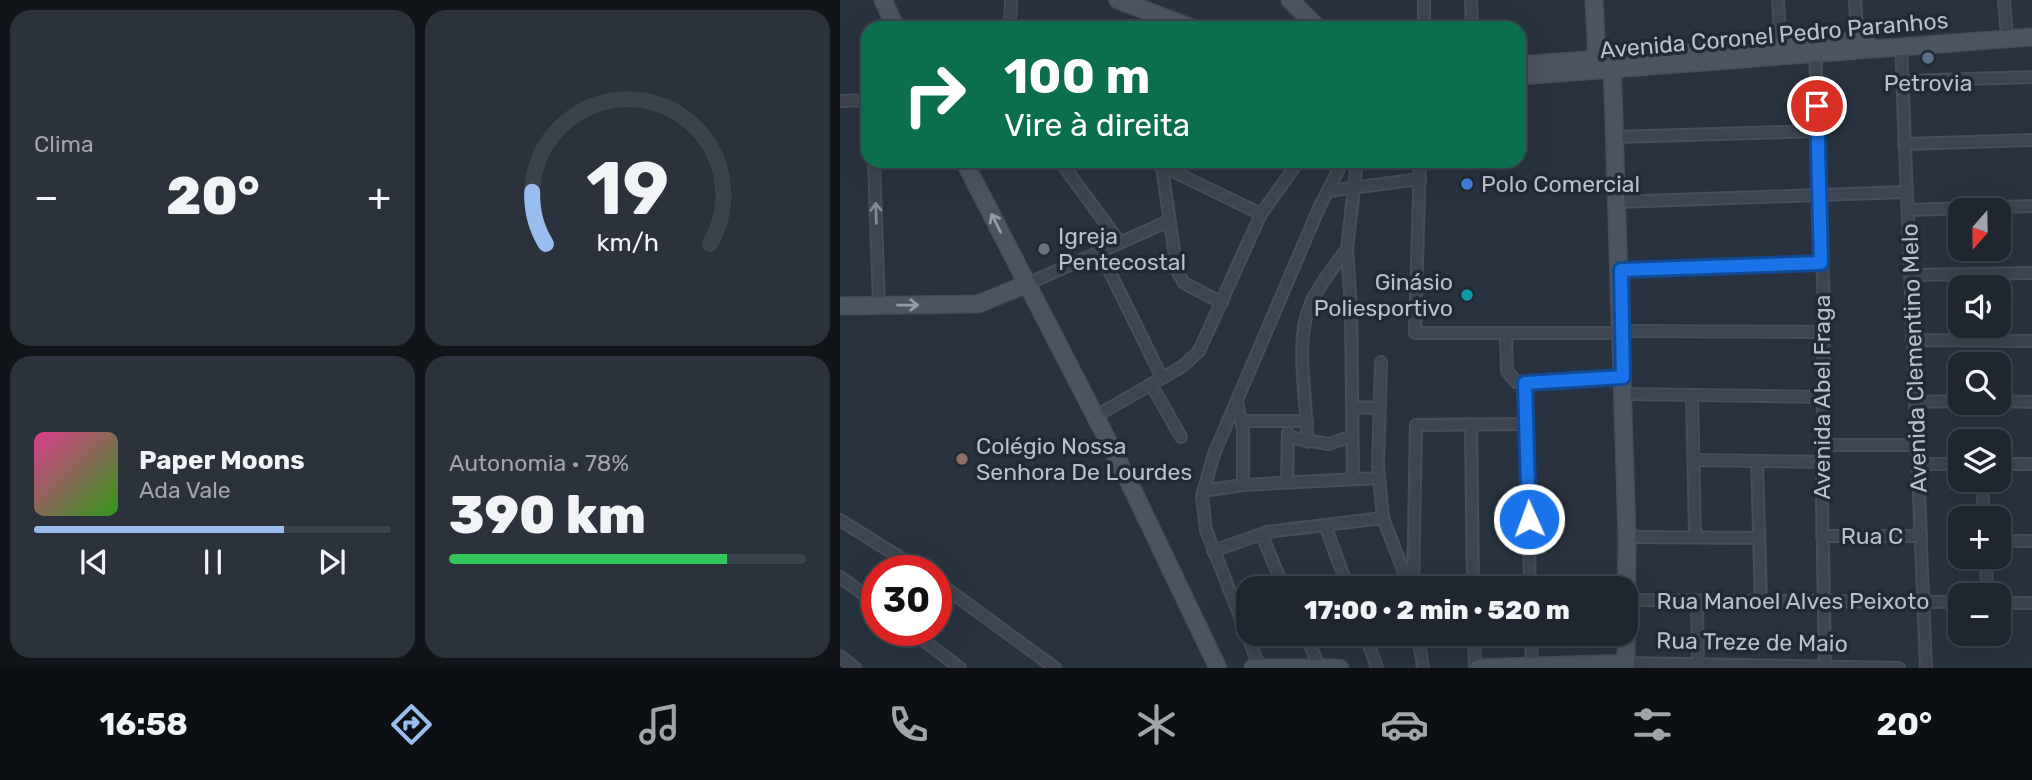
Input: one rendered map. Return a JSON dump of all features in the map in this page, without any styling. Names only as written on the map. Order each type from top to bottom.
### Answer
[{"type":"street","points":[[883,0],[893,21]]},
{"type":"street","points":[[1010,21],[1011,0]]},
{"type":"street","points":[[1118,0],[1136,2],[1177,21]]},
{"type":"street","points":[[1290,0],[1311,21]]},
{"type":"street","points":[[1424,0],[1424,21]]},
{"type":"street","points":[[1471,0],[1472,21]]},
{"type":"street","points":[[1594,0],[1608,63],[1615,137],[1621,270],[1615,332],[1623,377],[1627,576]]},
{"type":"street","points":[[1779,0],[1781,52]]},
{"type":"street","points":[[1855,0],[1858,46]]},
{"type":"street","points":[[2004,0],[2006,34]]},
{"type":"street","name":"Avenida Coronel Pedro Paranhos","points":[[1526,74],[1548,69],[1608,63],[1899,44],[2006,34],[2032,28]]},
{"type":"street","name":"Avenida Coronel Pedro Paranhos","points":[[2006,34],[2032,37]]},
{"type":"street","name":"Avenida Clementino Melo","points":[[1899,44],[1926,668]]},
{"type":"street","name":"Avenida Abel Fraga","points":[[1815,50],[1824,332],[1822,536],[1825,666]]},
{"type":"street","name":"Avenida Coronel Pedro Paranhos","points":[[1526,66],[1548,69]]},
{"type":"street","points":[[1902,81],[2032,77]]},
{"type":"street","points":[[840,101],[861,100]]},
{"type":"street","points":[[1615,137],[1818,131]]},
{"type":"street","points":[[1904,144],[2032,140]]},
{"type":"street","points":[[874,168],[879,306]]},
{"type":"street","points":[[968,168],[1096,416],[1218,668]]},
{"type":"street","points":[[1065,168],[1120,243]]},
{"type":"street","points":[[1162,168],[1180,278],[1191,288],[1222,303]]},
{"type":"street","points":[[1169,168],[1261,214]]},
{"type":"street","points":[[1096,416],[1183,366],[1205,342],[1261,214],[1294,168]]},
{"type":"street","points":[[1260,668],[1213,551],[1204,522],[1203,491],[1209,468],[1340,168]]},
{"type":"street","points":[[1353,479],[1347,249],[1357,168]]},
{"type":"street","points":[[1420,168],[1415,333],[1824,332]]},
{"type":"street","points":[[1328,191],[1420,179]]},
{"type":"street","points":[[1618,202],[1906,192]]},
{"type":"street","points":[[1908,210],[2032,206]]},
{"type":"street","points":[[840,306],[978,304],[1169,222]]},
{"type":"street","points":[[1307,442],[1302,371],[1307,313],[1313,298],[1347,249]]},
{"type":"street","points":[[1100,251],[1162,378]]},
{"type":"street","points":[[1621,270],[1821,263]]},
{"type":"street","points":[[1910,275],[2032,273]]},
{"type":"street","points":[[1506,333],[1509,377],[1516,382],[1623,377]]},
{"type":"street","points":[[1912,340],[2032,341]]},
{"type":"street","points":[[1381,362],[1379,478],[1383,518],[1407,576]]},
{"type":"street","points":[[1525,383],[1530,576]]},
{"type":"street","points":[[1151,384],[1181,436]]},
{"type":"street","points":[[1623,394],[1823,397]]},
{"type":"street","points":[[1692,395],[1695,537]]},
{"type":"street","points":[[1915,402],[1948,401]]},
{"type":"street","points":[[2011,401],[2032,402]]},
{"type":"street","points":[[1237,403],[1242,421],[1243,485]]},
{"type":"street","points":[[1353,407],[1380,408]]},
{"type":"street","points":[[1242,421],[1307,421]]},
{"type":"street","points":[[1287,482],[1288,421]]},
{"type":"street","points":[[1471,424],[1473,576]]},
{"type":"street","points":[[1412,576],[1416,425],[1526,424]]},
{"type":"street","points":[[1288,437],[1329,444],[1352,436]]},
{"type":"street","points":[[1824,445],[1917,444]]},
{"type":"street","points":[[1694,460],[1822,462]]},
{"type":"street","points":[[1757,462],[1761,602]]},
{"type":"street","points":[[1918,464],[1948,464]]},
{"type":"street","points":[[2011,464],[2032,464]]},
{"type":"street","points":[[1203,491],[1243,485],[1379,478]]},
{"type":"street","points":[[1213,551],[1267,532],[1383,518]]},
{"type":"street","points":[[840,520],[897,555]]},
{"type":"street","points":[[1325,526],[1344,576]]},
{"type":"street","points":[[1267,532],[1264,538],[1279,576]]},
{"type":"street","name":"Rua C","points":[[1822,536],[1921,536]]},
{"type":"street","points":[[1627,537],[1759,538]]},
{"type":"street","points":[[2011,541],[2032,541]]},
{"type":"street","points":[[840,578],[861,593]]},
{"type":"street","points":[[952,593],[1055,668]]},
{"type":"street","name":"Rua Manoel Alves Peixoto","points":[[1638,600],[1948,602]]},
{"type":"street","points":[[1697,601],[1698,665]]},
{"type":"street","points":[[2011,603],[2032,603]]},
{"type":"street","points":[[931,646],[960,668]]},
{"type":"street","points":[[1310,646],[1320,668]]},
{"type":"street","points":[[1369,646],[1377,668]]},
{"type":"street","points":[[1420,646],[1423,668]]},
{"type":"street","points":[[1475,646],[1476,668]]},
{"type":"street","points":[[1531,646],[1532,667]]},
{"type":"street","points":[[1626,646],[1626,663]]},
{"type":"street","points":[[840,656],[855,668]]},
{"type":"street","name":"Rua Treze de Maio","points":[[1476,668],[1626,663],[1899,668]]},
{"type":"street","points":[[1253,668],[1340,668]]},
{"type":"place","name":"Petrovia","points":[[1928,58]]},
{"type":"place","name":"Polo Comercial","points":[[1467,184]]},
{"type":"place","name":"Igreja Pentecostal","points":[[1044,249]]},
{"type":"place","name":"Ginásio Poliesportivo","points":[[1467,295]]},
{"type":"place","name":"Colégio Nossa Senhora De Lourdes","points":[[962,459]]},
{"type":"route","points":[[1529,519],[1525,383],[1623,377],[1621,270],[1821,263],[1817,106]]}]
